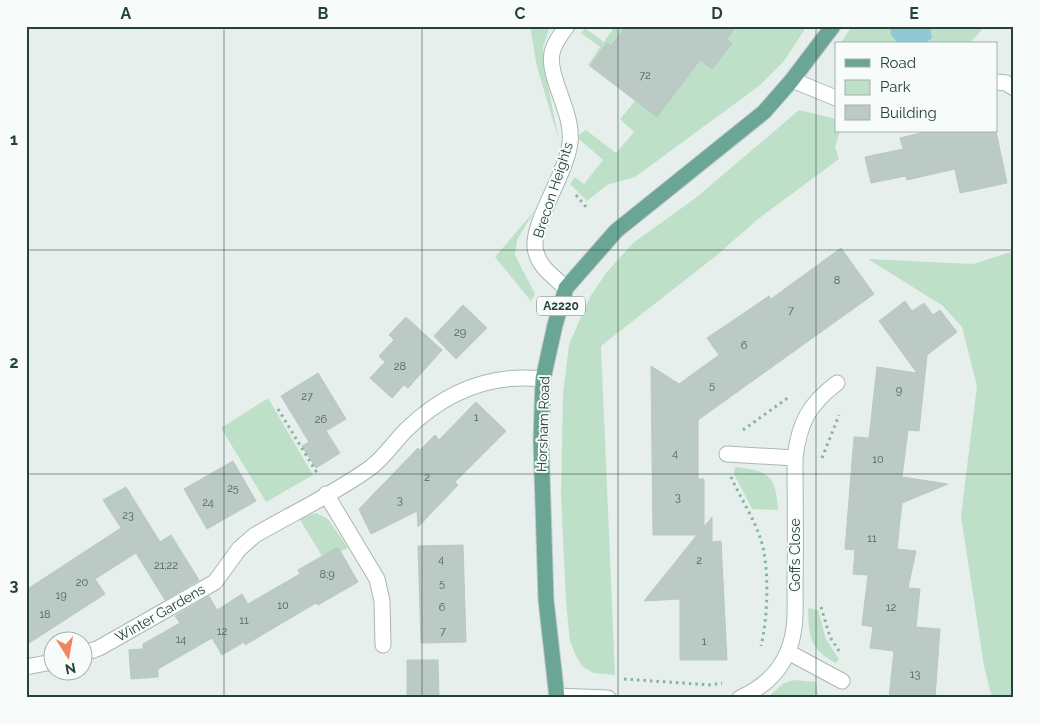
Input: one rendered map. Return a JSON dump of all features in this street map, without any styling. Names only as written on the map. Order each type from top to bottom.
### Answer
[{"type":"main road","name":"Horsham Road","points":[[557,697],[546,600],[542,526],[543,379],[566,288],[616,231],[764,112],[792,80],[833,26]]},
{"type":"street","name":"Brecon Heights","points":[[566,288],[538,262],[535,247],[536,234],[558,181],[570,142],[563,100],[552,66],[552,52],[567,26]]},
{"type":"street","points":[[792,80],[835,98]]},
{"type":"street","points":[[998,82],[1006,83],[1014,88]]},
{"type":"street","name":"Winter Gardens","points":[[92,650],[215,582],[239,549],[255,535],[371,467],[429,409],[456,393],[490,380],[525,377],[543,379]]},
{"type":"street","name":"Goffs Close","points":[[740,698],[755,691],[770,679],[788,652],[795,618],[795,458],[798,434],[808,412],[823,394],[838,383]]},
{"type":"street","points":[[727,454],[795,458]]},
{"type":"street","points":[[326,494],[377,578],[382,601],[383,645]]},
{"type":"street","points":[[788,652],[842,681]]},
{"type":"street","points":[[26,667],[42,664]]},
{"type":"street","points":[[557,697],[608,698]]},
{"type":"path","points":[[278,409],[319,476],[326,494]]},
{"type":"green space","points":[[530,26],[550,26],[543,47],[545,71],[559,141],[537,67]]},
{"type":"green space","points":[[615,26],[626,26],[611,46],[607,44],[590,66],[588,65],[600,47],[581,33],[585,28],[604,42]]},
{"type":"green space","points":[[733,26],[807,26],[784,61],[759,86],[635,177],[607,185],[587,201],[570,184],[575,177],[584,184],[603,160],[579,139],[579,135],[586,130],[616,153],[634,132],[620,119],[635,101],[657,117],[700,60],[732,43],[727,39],[735,28]]},
{"type":"green space","points":[[852,26],[985,26],[971,42],[841,42]]},
{"type":"green space","points":[[799,110],[835,119],[835,132],[840,132],[835,147],[839,159],[758,219],[717,255],[601,346],[615,675],[593,673],[582,666],[570,641],[566,602],[561,495],[563,394],[569,344],[590,297],[606,273],[633,243],[697,197]]},
{"type":"green space","points":[[535,210],[517,240],[515,255],[535,294],[531,301],[495,257]]},
{"type":"green space","points":[[1014,251],[1014,698],[992,698],[984,666],[961,516],[977,386],[962,327],[943,306],[868,259],[973,264]]},
{"type":"green space","points":[[268,398],[313,475],[266,502],[221,428]]},
{"type":"green space","points":[[735,467],[756,470],[768,477],[775,489],[778,510],[752,509],[734,474]]},
{"type":"green space","points":[[316,513],[328,519],[348,548],[341,551],[338,547],[322,556],[299,518]]},
{"type":"green space","points":[[808,608],[818,610],[826,639],[839,659],[836,663],[820,652],[812,641]]},
{"type":"green space","points":[[794,680],[816,682],[818,696],[767,698],[784,683]]},
{"type":"water","points":[[890,26],[930,26],[932,38],[927,42],[896,42],[891,35]]},
{"type":"building","points":[[626,26],[736,26],[727,39],[732,43],[712,69],[700,60],[657,117],[590,66],[607,43],[611,46]]},
{"type":"building","points":[[925,132],[996,132],[1007,183],[960,193],[955,169],[907,180],[906,176],[871,183],[865,157],[903,149],[900,138]]},
{"type":"building","points":[[841,248],[874,294],[698,420],[698,479],[704,479],[704,527],[712,517],[712,542],[721,541],[727,660],[680,660],[680,599],[644,601],[697,535],[653,535],[651,366],[679,384],[719,355],[707,338],[769,296],[771,299]]},
{"type":"building","points":[[905,301],[912,311],[924,303],[933,315],[940,310],[957,332],[927,355],[919,431],[908,430],[902,477],[948,484],[902,503],[897,549],[916,551],[908,588],[920,589],[916,627],[940,629],[935,698],[889,698],[894,651],[870,648],[873,627],[862,625],[868,575],[853,574],[855,550],[845,549],[854,437],[869,438],[877,367],[917,373],[879,321]]},
{"type":"building","points":[[463,305],[487,328],[456,359],[434,336]]},
{"type":"building","points":[[406,317],[442,350],[408,388],[404,385],[392,398],[370,378],[385,362],[379,356],[394,340],[389,335]]},
{"type":"building","points":[[318,373],[346,419],[326,431],[340,453],[316,468],[302,446],[309,442],[281,396]]},
{"type":"building","points":[[476,402],[506,431],[455,482],[458,485],[418,527],[417,511],[371,534],[359,509],[418,448],[420,450],[435,435],[439,440]]},
{"type":"building","points":[[233,461],[256,501],[207,529],[184,489]]},
{"type":"building","points":[[126,487],[160,542],[171,535],[199,580],[165,600],[136,553],[95,579],[105,594],[46,632],[42,632],[42,635],[26,645],[26,590],[121,528],[103,500]]},
{"type":"building","points":[[463,545],[466,642],[421,643],[418,546]]},
{"type":"building","points":[[338,547],[358,582],[318,605],[316,603],[245,645],[244,642],[222,655],[212,638],[158,669],[158,677],[131,679],[129,650],[143,649],[143,644],[180,623],[175,616],[209,596],[217,610],[242,594],[248,604],[300,574],[298,570]]},
{"type":"building","points":[[407,660],[438,660],[439,698],[407,698]]}]
